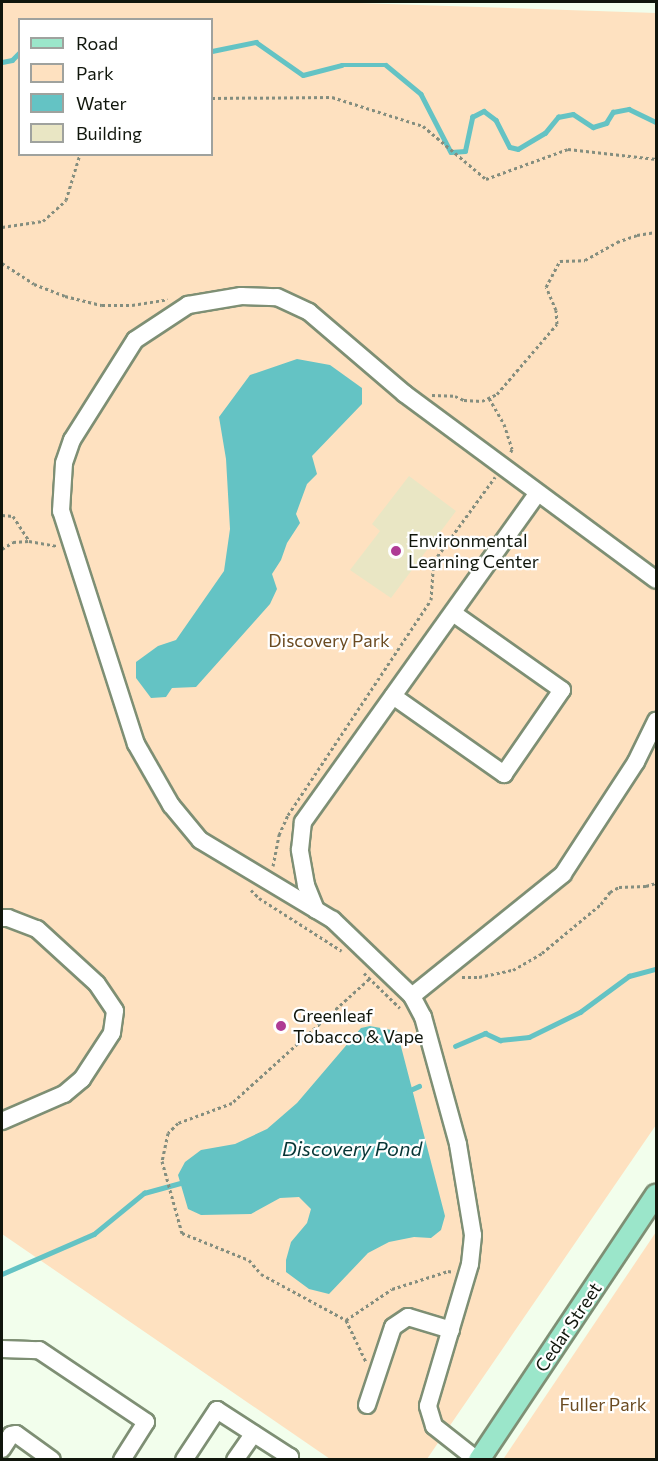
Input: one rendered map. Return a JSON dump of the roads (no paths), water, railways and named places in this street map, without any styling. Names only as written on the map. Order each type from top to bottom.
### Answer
[{"type":"main road","name":"Cedar Street","points":[[478,1460],[657,1195]]},
{"type":"lane","points":[[478,1460],[444,1436],[430,1418],[429,1396],[470,1264],[473,1235],[458,1144],[423,1017],[412,996],[333,920],[200,840],[171,805],[136,744],[61,511],[64,463],[72,440],[135,340],[188,305],[241,296],[277,297],[309,312],[405,394],[657,580]]},
{"type":"lane","points":[[316,910],[306,885],[300,850],[303,822],[538,493]]},
{"type":"lane","points":[[393,696],[504,774],[562,690],[453,613]]},
{"type":"lane","points":[[412,996],[563,874],[636,762],[657,722]]},
{"type":"lane","points":[[2,918],[37,929],[97,984],[115,1011],[112,1033],[82,1079],[64,1094],[2,1121]]},
{"type":"lane","points":[[367,1405],[393,1327],[408,1317],[451,1330]]},
{"type":"lane","points":[[2,1349],[39,1350],[146,1422],[122,1460]]},
{"type":"lane","points":[[184,1460],[217,1410],[289,1458]]},
{"type":"lane","points":[[2,1449],[11,1435],[16,1434],[52,1460]]},
{"type":"lane","points":[[236,1460],[253,1434]]},
{"type":"water","points":[[297,359],[330,365],[362,388],[362,404],[312,456],[317,474],[307,484],[296,514],[300,523],[272,574],[277,589],[270,604],[196,687],[172,688],[166,697],[151,698],[136,678],[136,662],[158,646],[176,640],[224,571],[230,529],[226,459],[219,417],[250,375]]},
{"type":"water","name":"Discovery Pond","points":[[370,1026],[397,1031],[445,1216],[441,1230],[431,1238],[414,1237],[389,1242],[368,1253],[329,1294],[309,1289],[286,1272],[286,1260],[291,1242],[307,1223],[311,1209],[299,1197],[280,1198],[251,1214],[201,1215],[188,1209],[178,1175],[185,1162],[201,1150],[235,1144],[267,1129],[297,1103],[361,1028]]},
{"type":"waterway","points":[[213,51],[256,42],[303,75],[342,65],[386,65],[421,94],[451,152],[465,151],[472,117],[484,111],[496,120],[510,147],[518,149],[545,133],[558,117],[573,114],[593,127],[606,123],[613,112],[629,109],[656,122]]},
{"type":"waterway","points":[[2,62],[12,60],[18,54]]},
{"type":"waterway","points":[[455,1046],[485,1033],[500,1040],[529,1037],[580,1012],[629,976],[656,969]]},
{"type":"waterway","points":[[408,1091],[419,1086]]},
{"type":"waterway","points":[[2,1274],[94,1234],[144,1193],[184,1182]]},
{"type":"place","name":"Environmental Learning Center","points":[[396,551]]},
{"type":"place","name":"Greenleaf Tobacco & Vape","points":[[281,1026]]},
{"type":"park label","name":"Discovery Park","points":[[329,640]]},
{"type":"park label","name":"Fuller Park","points":[[603,1404]]}]
